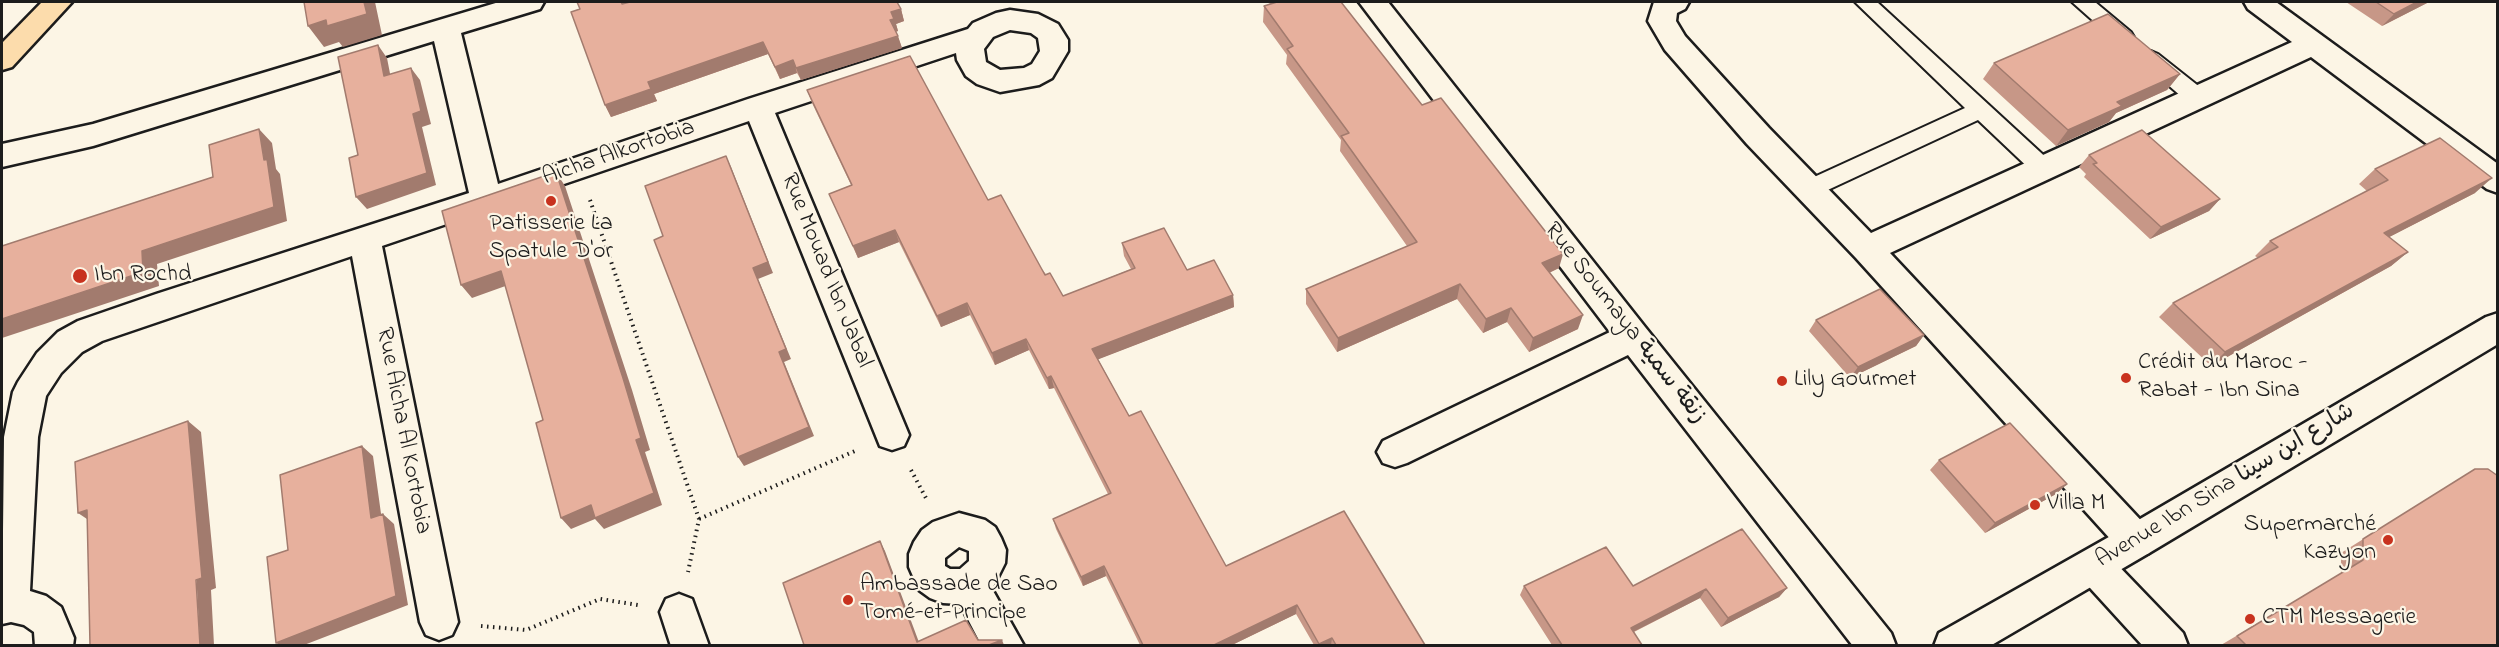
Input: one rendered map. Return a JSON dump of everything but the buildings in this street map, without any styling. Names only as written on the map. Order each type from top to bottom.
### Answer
[{"type":"main road","points":[[2,60],[58,2]]},
{"type":"street","points":[[2,155],[93,135],[445,27],[482,8],[530,2]]},
{"type":"street","name":"Rue Soumaya زنقة سمية","points":[[1373,2],[1633,337],[1877,645]]},
{"type":"street","points":[[1675,2],[1664,8],[1662,21],[1675,43],[1758,136],[1867,249],[2136,541]]},
{"type":"street","points":[[2258,2],[2498,181]]},
{"type":"street","points":[[445,27],[486,200]]},
{"type":"street","name":"Aicha Alkortobia","points":[[6,605],[21,437],[30,393],[49,363],[70,342],[90,331],[977,36]]},
{"type":"street","points":[[1867,249],[2313,44]]},
{"type":"street","name":"Rue Mouad Ibn Jabal","points":[[758,107],[892,435]]},
{"type":"street","name":"Rue Aicha Al Kortobia","points":[[365,239],[439,622]]},
{"type":"street","name":"Avenue Ibn Sina شارع ابن سينا","points":[[1953,645],[2094,566],[2498,327]]},
{"type":"street","points":[[1395,452],[1633,337]]},
{"type":"street","points":[[946,534],[935,542],[927,554],[927,567],[932,578],[943,586],[957,587],[970,584],[990,624],[1005,645]]},
{"type":"street","points":[[2094,566],[2169,645]]},
{"type":"street","points":[[6,605],[33,609],[48,620],[55,638],[54,645]]},
{"type":"lane","points":[[1865,2],[1979,111],[2044,169]]},
{"type":"lane","points":[[2082,2],[2198,98]]},
{"type":"lane","points":[[1809,189],[1979,111]]},
{"type":"path","points":[[439,622],[526,630],[600,599],[685,629],[699,519],[579,168]]},
{"type":"path","points":[[699,519],[892,435],[946,534]]},
{"type":"place","name":"Patisserie La Spatule D'or","points":[[551,201]]},
{"type":"place","name":"Ibn Rochd","points":[[80,276]]},
{"type":"place","name":"Crédit du Maroc - Rabat - Ibn Sina","points":[[2126,378]]},
{"type":"place","name":"Lily Gourmet","points":[[1782,381]]},
{"type":"place","name":"Villa M","points":[[2035,505]]},
{"type":"place","name":"Supermarché Kazyon","points":[[2388,540]]},
{"type":"place","name":"Ambassade de Sao Tomé-et-Principe","points":[[848,600]]},
{"type":"place","name":"CTM Messagerie","points":[[2250,619]]}]
